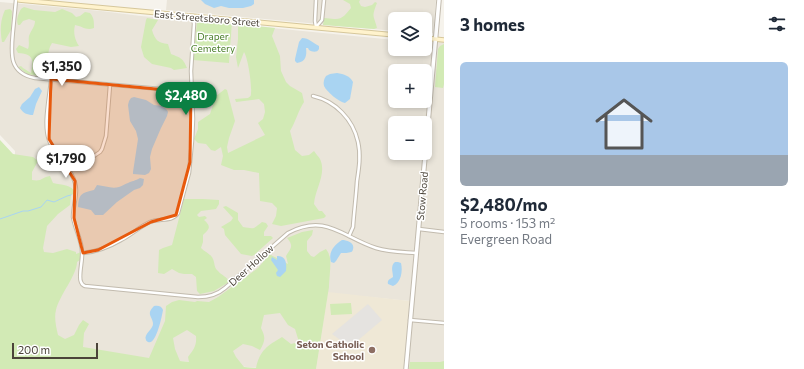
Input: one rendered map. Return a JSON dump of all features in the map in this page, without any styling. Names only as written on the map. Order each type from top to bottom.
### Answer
[{"type":"main road","name":"East Streetsboro Street","points":[[19,0],[388,34]]},
{"type":"main road","points":[[432,39],[444,40]]},
{"type":"street","points":[[16,0],[11,52],[13,64],[24,75],[35,78],[177,91],[192,89]]},
{"type":"street","points":[[316,0],[316,28]]},
{"type":"street","points":[[316,28],[322,20],[324,0]]},
{"type":"street","name":"Stow Road","points":[[406,369],[439,0]]},
{"type":"street","points":[[50,79],[47,120],[48,135],[55,151],[74,179],[76,186],[74,218],[83,253],[111,246],[151,222],[176,216],[189,173],[190,162],[193,120],[191,71],[194,24],[193,16]]},
{"type":"street","points":[[66,167],[94,156],[102,149],[106,136],[110,84]]},
{"type":"street","points":[[313,96],[322,99],[340,110],[352,125],[358,141],[359,166],[353,227],[349,236]]},
{"type":"street","name":"Deer Hollow","points":[[83,253],[80,280],[85,286],[205,297],[218,293],[225,288],[288,233],[307,226],[323,226],[337,230],[378,249],[416,253]]},
{"type":"street","points":[[419,229],[444,232]]},
{"type":"street","points":[[410,320],[444,323]]},
{"type":"highlighted area","points":[[51,79],[177,91],[191,89],[190,162],[176,215],[151,222],[98,250],[83,253],[74,218],[75,181],[49,139]]},
{"type":"shaded area","points":[[167,0],[436,0],[432,34],[432,12],[388,12],[388,30],[166,10]]},
{"type":"shaded area","points":[[0,2],[197,21],[193,59],[229,62],[232,24],[388,39],[388,56],[432,56],[432,39],[444,40],[444,369],[406,369],[424,160],[432,160],[432,116],[428,116],[429,108],[432,108],[432,64],[388,64],[388,108],[427,108],[426,116],[388,116],[388,160],[422,160],[410,301],[328,293],[316,369],[270,369],[39,349],[45,273],[81,253],[31,266],[15,212],[15,151],[0,135]]},
{"type":"shaded area","points":[[328,292],[410,301],[406,369],[316,369]]},
{"type":"shaded area","points":[[368,304],[382,320],[350,347],[332,334]]},
{"type":"green space","points":[[343,0],[360,0],[359,2],[361,6],[365,7],[372,5],[375,2],[377,3],[374,11],[374,18],[377,28],[323,25],[324,18],[339,19],[351,8],[350,4]]},
{"type":"green space","points":[[24,7],[34,10],[55,12],[62,9],[72,13],[76,17],[85,12],[90,13],[93,18],[94,28],[86,29],[75,25],[74,31],[76,41],[79,46],[71,47],[52,43],[48,55],[49,76],[45,77],[27,74],[18,67],[21,66],[31,73],[31,58],[27,55],[18,53],[16,49],[19,45],[28,49],[29,36],[35,23],[35,21],[29,19],[18,25],[18,15]]},
{"type":"green space","points":[[10,9],[12,11],[11,30],[4,42],[2,42],[1,22],[5,10]]},
{"type":"green space","points":[[147,18],[158,20],[152,30],[154,36],[159,42],[168,44],[171,54],[181,59],[187,68],[174,70],[152,64],[144,57],[141,47]]},
{"type":"green space","name":"Draper Cemetery","points":[[197,21],[232,24],[229,63],[193,60]]},
{"type":"green space","points":[[238,24],[275,28],[272,36],[280,56],[281,71],[286,82],[302,93],[304,102],[290,131],[295,150],[302,156],[309,155],[314,151],[320,159],[322,165],[321,176],[314,204],[319,211],[322,211],[326,216],[324,218],[281,226],[272,224],[276,216],[277,208],[272,203],[260,201],[259,173],[234,170],[221,165],[223,156],[221,147],[215,151],[211,150],[206,144],[198,143],[194,139],[198,129],[198,122],[210,114],[216,96],[225,89],[227,90],[235,121],[227,147],[228,153],[265,135],[258,123],[263,119],[265,112],[264,104],[259,99],[236,102],[235,99],[248,98],[251,96],[251,84],[247,60],[244,52],[238,68],[236,57]]},
{"type":"green space","points":[[444,44],[443,88],[435,87],[438,49]]},
{"type":"green space","points":[[0,140],[13,154],[33,157],[38,161],[32,172],[32,180],[40,180],[50,176],[53,183],[69,186],[76,193],[71,195],[70,205],[58,214],[47,226],[43,248],[44,252],[53,253],[67,249],[76,252],[76,254],[81,252],[80,260],[77,262],[74,273],[58,304],[55,319],[58,335],[65,339],[74,335],[83,320],[89,324],[84,333],[83,347],[149,358],[165,321],[166,306],[172,302],[179,300],[209,302],[258,268],[269,255],[288,264],[286,256],[291,245],[287,238],[302,232],[313,230],[312,235],[307,241],[307,251],[311,256],[314,257],[326,249],[329,254],[329,287],[316,369],[0,369]],"holes":[[[280,313],[288,325],[295,329],[299,342],[291,344],[282,337],[265,349],[256,368],[244,367],[233,351],[243,344],[260,350],[264,339],[264,334],[261,328],[264,315]],[[187,330],[196,336],[195,345],[188,357],[189,362],[180,361],[175,349],[173,338]]]},
{"type":"green space","points":[[184,199],[219,200],[219,204],[216,209],[201,211],[197,215],[199,217],[205,216],[207,218],[204,220],[209,226],[203,235],[201,248],[211,256],[216,269],[227,278],[229,282],[214,291],[200,294],[197,291],[196,277],[192,274],[179,273],[172,269],[164,274],[158,273],[159,250],[172,245]]},
{"type":"green space","points":[[226,206],[238,213],[238,220],[243,227],[254,228],[262,222],[266,223],[268,226],[264,232],[264,236],[271,236],[273,238],[252,256],[241,254],[225,235],[224,229],[221,227],[233,218],[223,207]]},
{"type":"green space","points":[[351,303],[352,314],[331,315],[330,304]]},
{"type":"green space","points":[[444,361],[444,369],[409,369],[410,362]]},
{"type":"water","points":[[201,0],[254,0],[254,4],[243,8],[229,8],[221,6],[214,8],[205,4]]},
{"type":"water","points":[[302,38],[319,46],[319,49],[314,52],[306,48],[304,60],[297,63],[295,59],[299,42]]},
{"type":"water","points":[[337,73],[350,78],[353,82],[350,99],[345,103],[333,96],[324,86],[326,76]]},
{"type":"water","points":[[39,87],[42,91],[33,115],[29,115],[20,108],[35,89]]},
{"type":"water","points":[[134,97],[146,100],[154,105],[162,106],[168,112],[152,149],[150,157],[151,169],[149,173],[145,175],[133,174],[138,139],[136,131],[130,121],[128,105],[131,98]]},
{"type":"water","points":[[140,178],[144,179],[143,185],[140,188],[134,190],[117,202],[103,215],[95,215],[91,210],[78,207],[80,196],[94,190],[97,185],[116,188]]},
{"type":"water","points":[[342,240],[348,241],[352,244],[353,250],[349,253],[341,253],[334,263],[331,262],[330,255],[332,249]]},
{"type":"water","points":[[277,256],[284,258],[286,263],[286,271],[280,277],[277,276],[276,273],[278,270],[271,260],[272,257],[277,260]]},
{"type":"water","points":[[395,262],[401,263],[402,270],[400,280],[393,286],[388,284],[388,282],[393,277],[392,267]]},
{"type":"water","points":[[154,306],[160,306],[163,310],[154,340],[148,342],[145,338],[153,325],[150,311]]},
{"type":"waterway","points":[[0,219],[23,211],[41,207],[47,200],[54,202],[71,195]]},
{"type":"place","name":"Seton Catholic School","points":[[372,350]]}]
